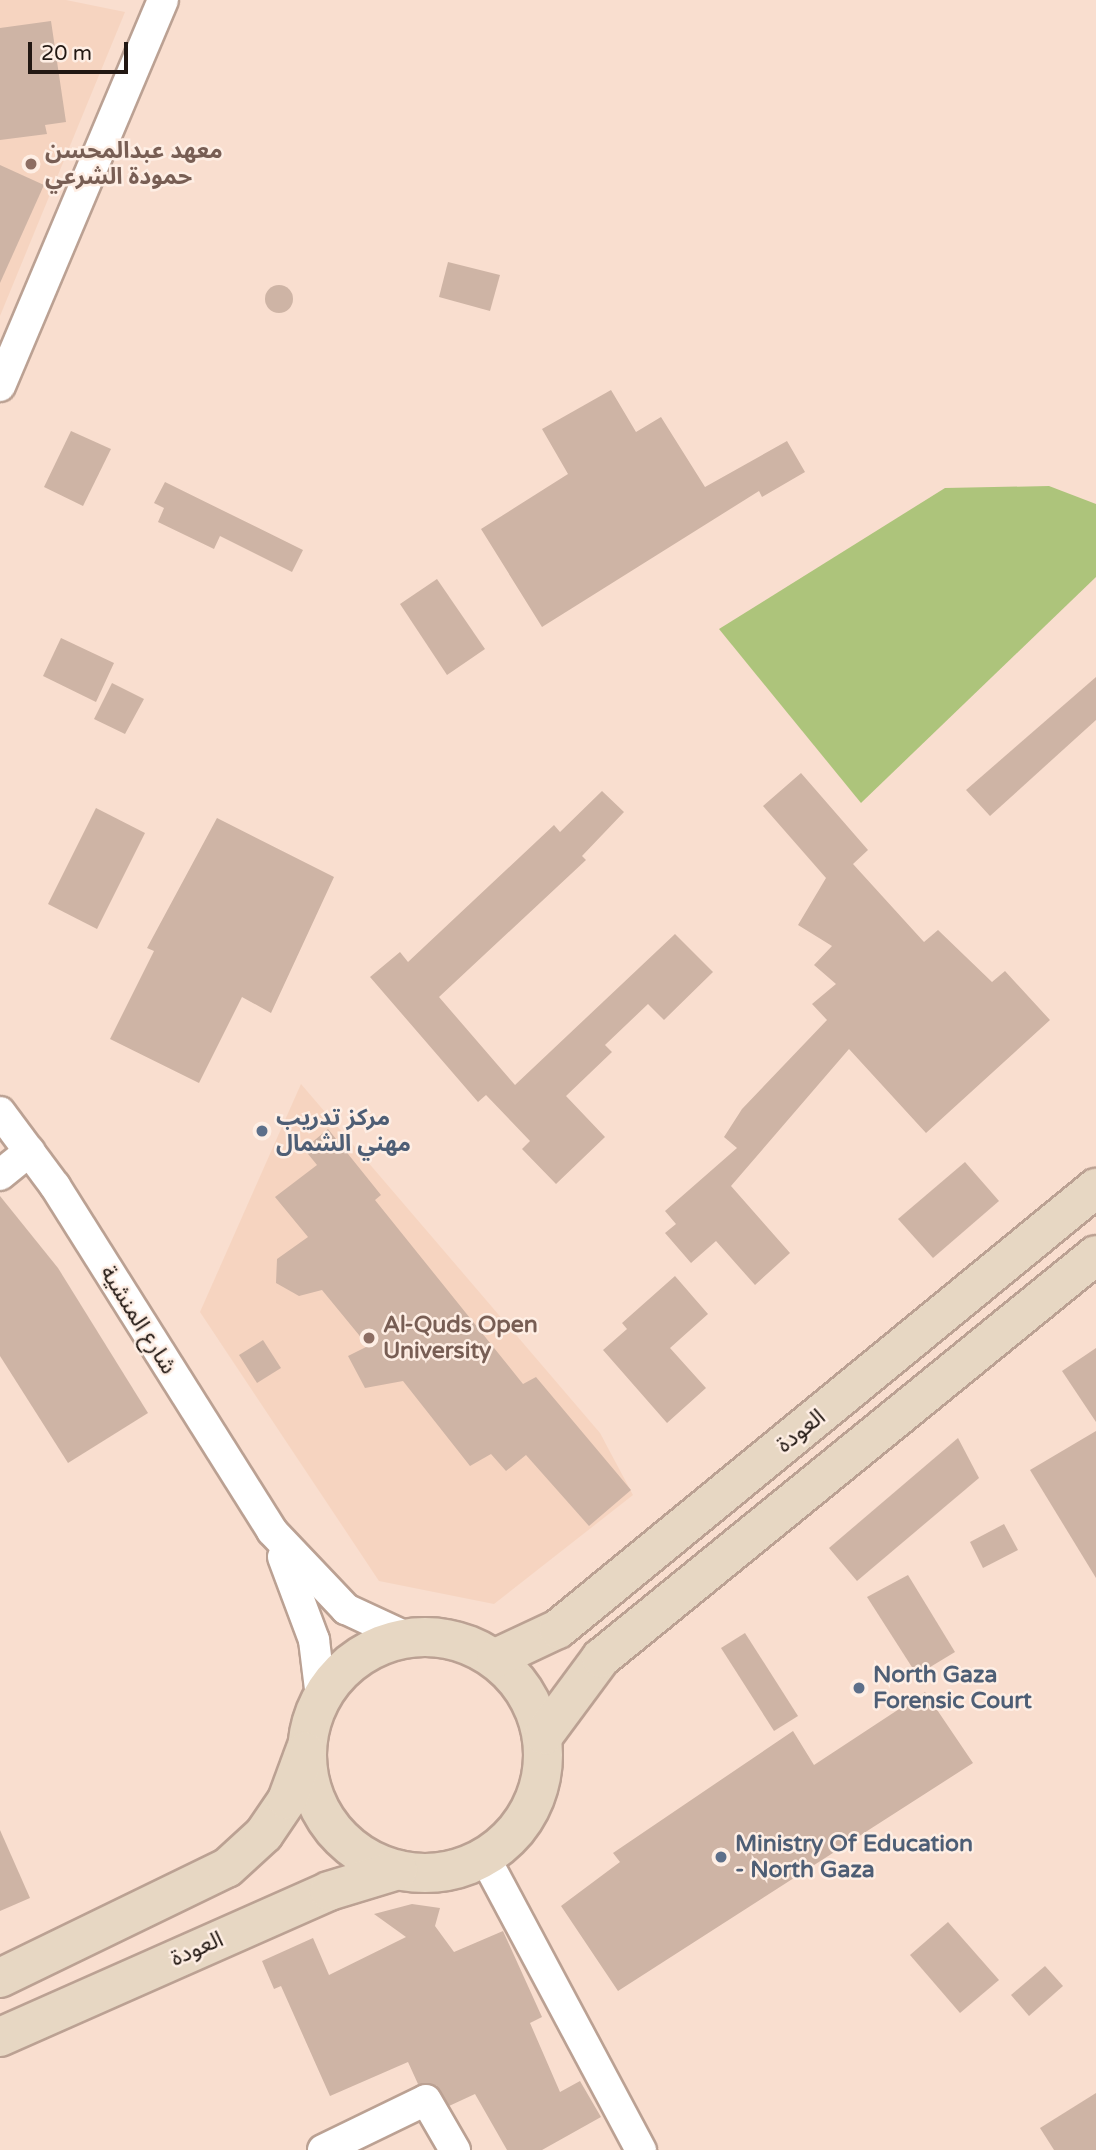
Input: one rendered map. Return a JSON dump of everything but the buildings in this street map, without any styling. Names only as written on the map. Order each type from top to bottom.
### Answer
[{"type":"main road","name":"العودة","points":[[496,1658],[558,1629],[1096,1188]]},
{"type":"main road","points":[[307,1746],[314,1796],[326,1819],[362,1854],[398,1870],[449,1871],[485,1858],[517,1832],[538,1796],[544,1735],[601,1658],[1096,1255]]},
{"type":"main road","points":[[0,1978],[227,1868],[264,1833],[287,1800],[321,1697],[354,1659],[406,1637],[453,1639],[496,1658],[544,1735]]},
{"type":"main road","name":"العودة","points":[[0,2037],[329,1891],[398,1870]]},
{"type":"street","points":[[0,386],[163,0]]},
{"type":"street","name":"شارع المنشية","points":[[0,1112],[30,1151],[272,1531],[308,1620],[321,1697]]},
{"type":"street","points":[[0,1175],[30,1151]]},
{"type":"street","name":"شارع المنشية","points":[[272,1531],[346,1609],[406,1637]]},
{"type":"street","points":[[485,1858],[640,2150]]},
{"type":"street","points":[[323,2150],[426,2100],[455,2150]]},
{"type":"shaded area","name":"معهد عبدالمحسن حمودة الشرعي","points":[[0,0],[66,0],[125,12],[0,316]]},
{"type":"shaded area","name":"Al-Quds Open University","points":[[301,1084],[600,1433],[633,1495],[494,1604],[379,1581],[200,1312]]},
{"type":"green space","points":[[1049,486],[1096,504],[1096,577],[861,803],[719,629],[945,488]]},
{"type":"place","name":"معهد عبدالمحسن حمودة الشرعي","points":[[31,164]]},
{"type":"place","name":"مركز تدريب مهني الشمال","points":[[262,1131]]},
{"type":"place","name":"Al-Quds Open University","points":[[369,1338]]},
{"type":"place","name":"North Gaza Forensic Court","points":[[859,1688]]},
{"type":"place","name":"Ministry Of Education - North Gaza","points":[[721,1857]]}]
